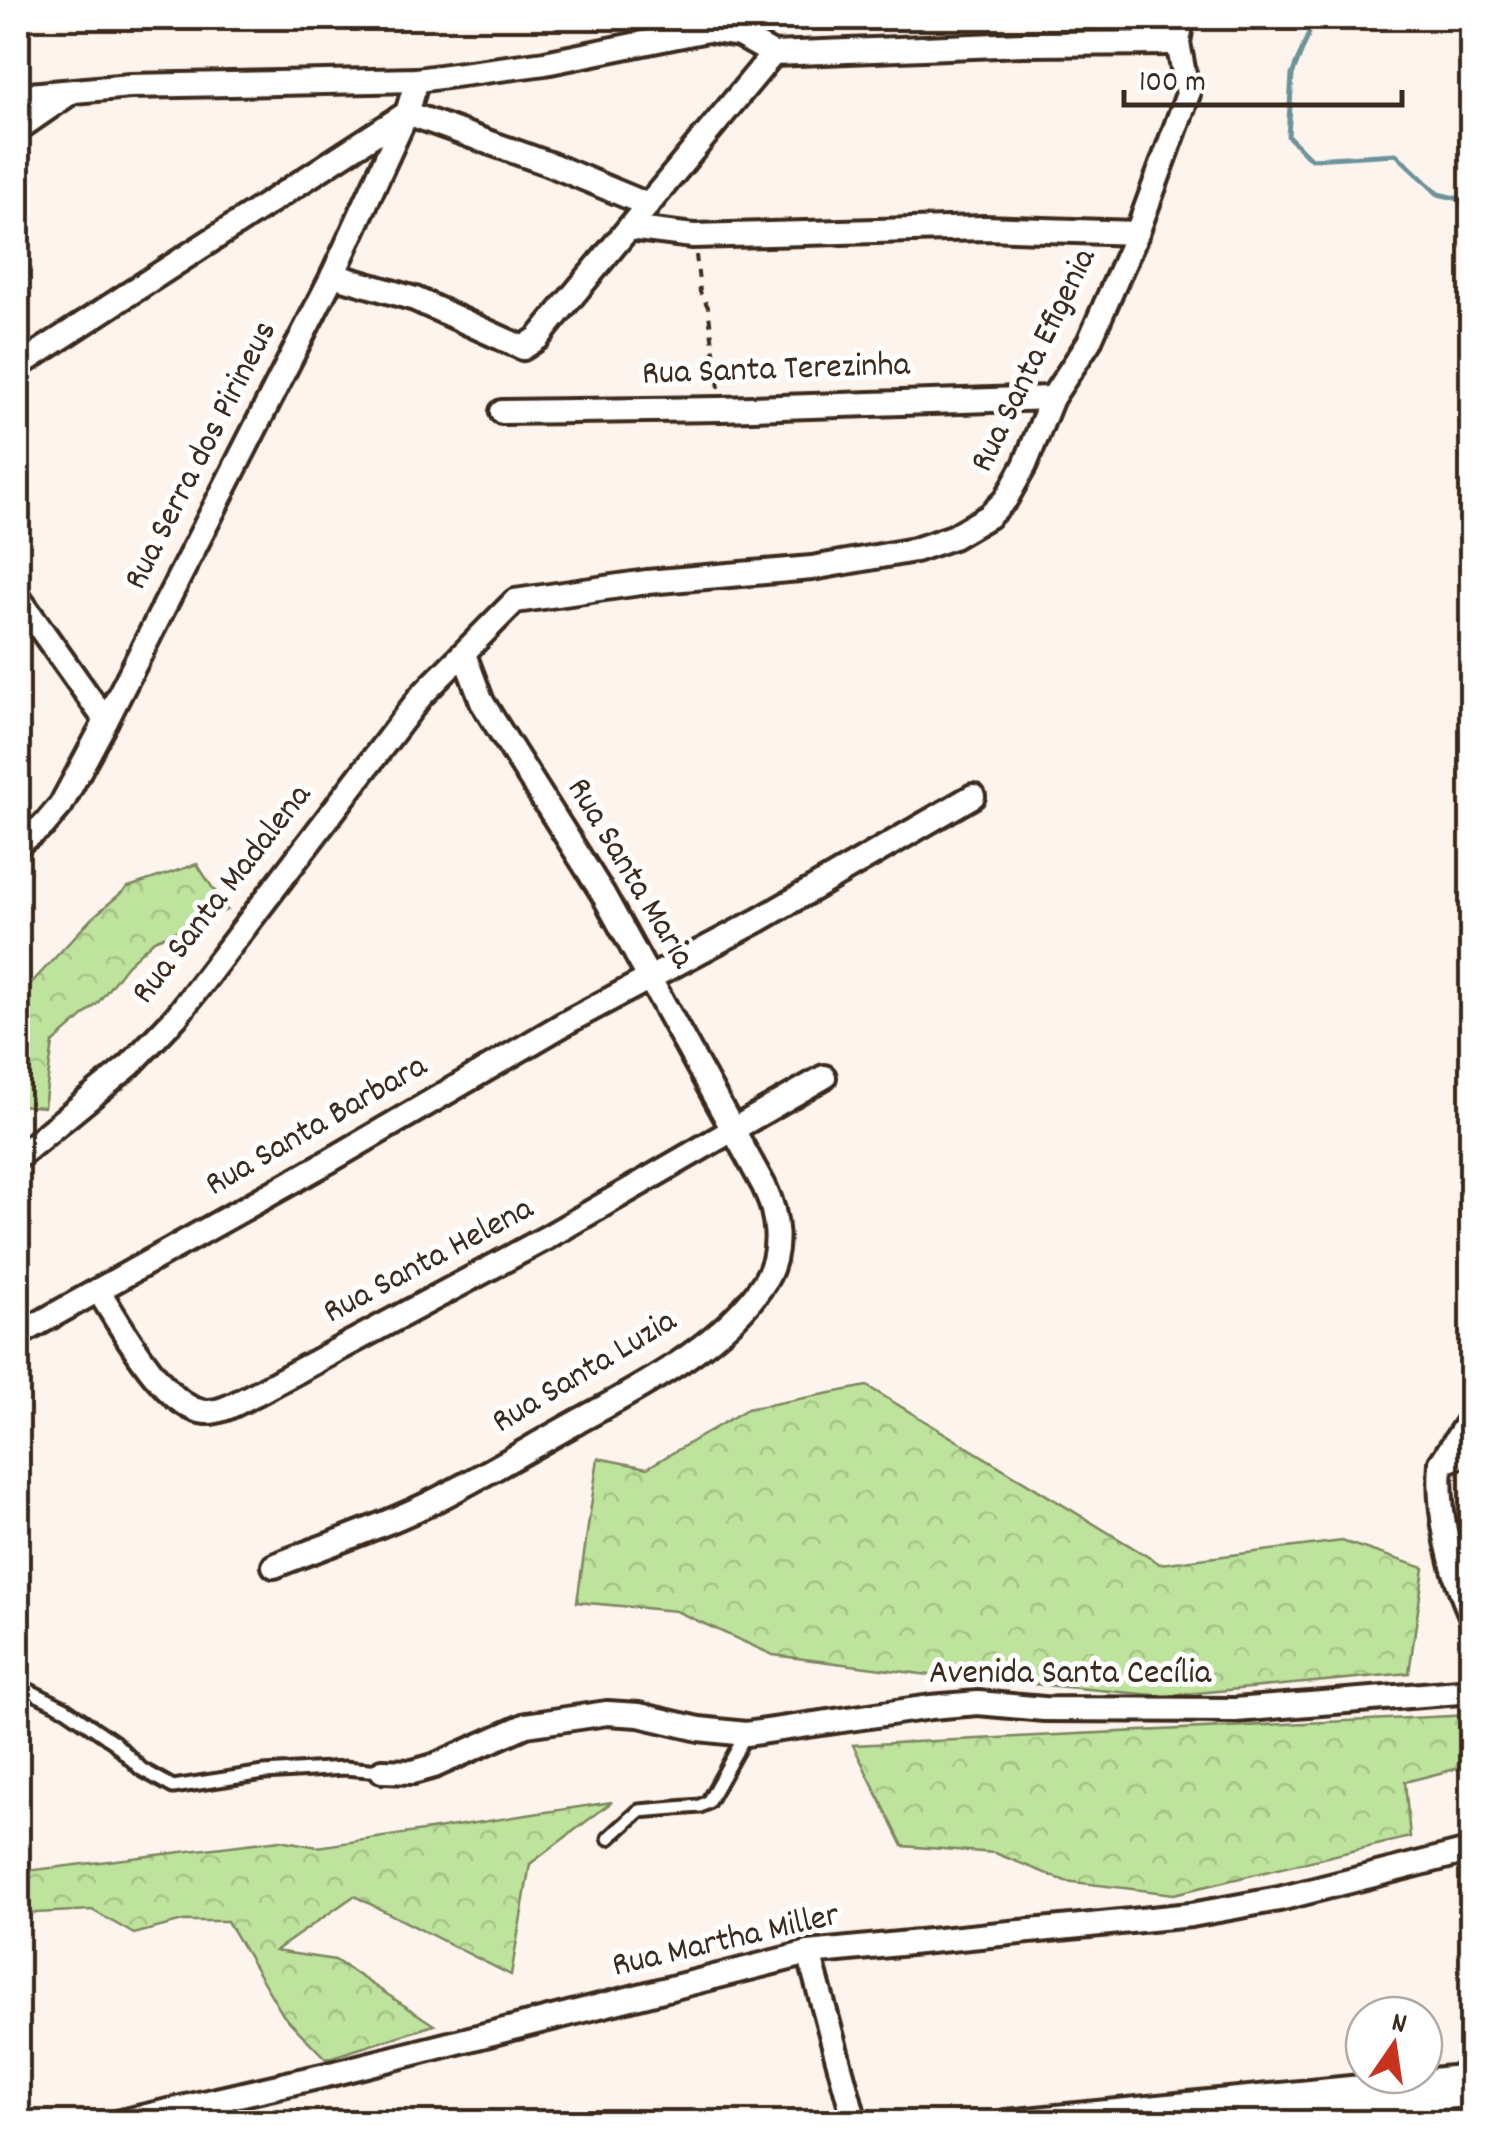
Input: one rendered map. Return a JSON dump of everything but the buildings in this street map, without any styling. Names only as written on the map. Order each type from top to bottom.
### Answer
[{"type":"street","points":[[18,96],[208,83],[416,80],[545,63],[694,31],[739,35],[773,54],[1024,44],[1178,43],[1182,18]]},
{"type":"street","name":"Rua Santa Efigenia","points":[[464,654],[515,602],[647,582],[812,568],[916,550],[953,537],[989,516],[1006,500],[1026,465],[1052,398],[1089,342],[1136,234],[1188,94],[1178,43]]},
{"type":"street","points":[[333,276],[416,299],[523,348],[538,338],[773,54]]},
{"type":"street","name":"Rua Serra dos Pirineus","points":[[18,844],[61,805],[106,720],[333,276],[407,114],[416,80]]},
{"type":"street","points":[[18,129],[73,91]]},
{"type":"street","points":[[18,366],[407,114],[534,158],[648,205]]},
{"type":"street","points":[[629,228],[693,236],[984,228],[1136,234]]},
{"type":"street","name":"Rua Santa Terezinha","points":[[502,412],[1052,398]]},
{"type":"street","points":[[18,600],[106,720]]},
{"type":"street","name":"Rua Santa Maria","points":[[464,654],[482,702],[592,878],[735,1130]]},
{"type":"street","name":"Rua Santa Madalena","points":[[18,1157],[130,1065],[176,1017],[421,696],[464,654]]},
{"type":"street","name":"Rua Santa Barbara","points":[[18,1334],[974,796]]},
{"type":"street","name":"Rua Santa Helena","points":[[98,1290],[170,1394],[193,1410],[217,1411],[271,1386],[546,1238],[824,1077]]},
{"type":"street","name":"Rua Santa Luzia","points":[[274,1566],[427,1504],[631,1392],[714,1336],[741,1312],[767,1278],[777,1230],[772,1204],[735,1130]]},
{"type":"street","points":[[1472,1415],[1442,1463],[1440,1478],[1449,1549],[1458,1586],[1472,1618]]},
{"type":"street","points":[[1442,1463],[1472,1451]]},
{"type":"street","name":"Avenida Santa Cecília","points":[[382,1771],[413,1772],[526,1725],[607,1713],[746,1734],[978,1703],[1044,1709],[1204,1710],[1472,1691]]},
{"type":"street","name":"Rua Martha Miller","points":[[120,2122],[197,2107],[809,1953],[1191,1915],[1279,1899],[1472,1850]]},
{"type":"street","points":[[809,1953],[855,2122]]},
{"type":"street","points":[[1006,2122],[1472,2076]]},
{"type":"street","points":[[1224,2122],[1472,2094]]},
{"type":"street","points":[[197,2107],[238,2122]]},
{"type":"lane","points":[[18,1491],[18,1554]]},
{"type":"lane","points":[[18,1685],[66,1708],[114,1742],[148,1775],[174,1787],[264,1773],[344,1768],[382,1771]]},
{"type":"lane","points":[[609,1838],[639,1811],[708,1802],[746,1734]]},
{"type":"path","points":[[693,236],[700,292],[708,307],[721,409]]},
{"type":"green space","points":[[197,864],[227,910],[154,940],[127,965],[97,1004],[53,1043],[44,1107],[18,1105],[18,992],[23,992],[92,918],[128,887]]},
{"type":"green space","points":[[867,1386],[1160,1564],[1342,1541],[1424,1568],[1409,1673],[1165,1696],[921,1674],[773,1655],[676,1611],[577,1602],[598,1458],[647,1468],[747,1409]]},
{"type":"green space","points":[[1471,1715],[1471,1765],[1405,1782],[1410,1837],[1174,1894],[1065,1881],[995,1853],[903,1846],[853,1745]]},
{"type":"green space","points":[[612,1802],[530,1864],[511,1975],[354,1896],[275,1951],[335,1960],[434,2025],[326,2059],[283,2015],[227,1921],[183,1921],[134,1934],[92,1910],[18,1914],[18,1872],[280,1840],[318,1847]]},
{"type":"waterway","points":[[1315,18],[1292,75],[1288,136],[1311,159],[1396,154],[1438,194],[1472,202]]}]
